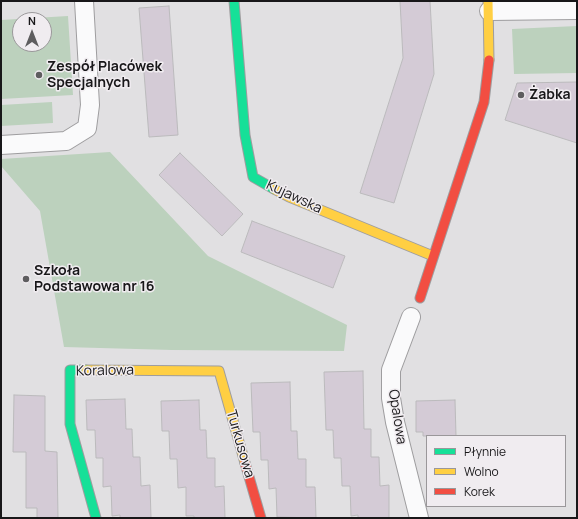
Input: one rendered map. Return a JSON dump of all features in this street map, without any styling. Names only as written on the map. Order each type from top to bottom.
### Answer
[{"type":"street","points":[[1,145],[66,141],[87,128],[90,105],[84,1]]},
{"type":"street","name":"Kujawska","points":[[234,1],[245,135],[254,177],[289,197],[433,256]]},
{"type":"street","points":[[420,298],[484,102],[488,64],[489,6],[577,10]]},
{"type":"street","name":"Opalowa","points":[[411,317],[392,370],[391,398],[394,422],[419,518]]},
{"type":"street","name":"Koralowa","points":[[96,518],[70,424],[70,370],[219,371]]},
{"type":"street","name":"Turkusowa","points":[[219,371],[261,518]]},
{"type":"green space","points":[[68,16],[73,95],[1,99],[1,20],[12,19],[12,52],[52,52],[52,17]]},
{"type":"green space","points":[[577,26],[577,73],[514,74],[512,29]]},
{"type":"green space","points":[[52,102],[53,123],[1,126],[1,105]]},
{"type":"green space","points":[[110,152],[208,256],[347,325],[344,351],[172,350],[64,347],[40,211],[1,166],[1,159]]},
{"type":"building","points":[[400,1],[430,1],[434,74],[394,203],[360,193],[403,58]]},
{"type":"building","points":[[169,6],[178,135],[149,137],[139,8]]},
{"type":"building","points":[[577,82],[577,143],[505,120],[517,83]]},
{"type":"building","points":[[180,153],[243,214],[222,236],[159,175]]},
{"type":"building","points":[[252,221],[345,256],[333,288],[241,252]]},
{"type":"building","points":[[363,371],[364,429],[371,429],[371,457],[379,457],[380,486],[389,485],[389,518],[358,518],[358,515],[351,516],[350,486],[342,486],[341,458],[334,458],[333,430],[326,430],[324,372]]},
{"type":"building","points":[[290,382],[291,431],[297,431],[298,459],[306,459],[306,487],[315,487],[316,518],[277,517],[276,488],[269,489],[268,460],[261,460],[260,432],[253,432],[251,383]]},
{"type":"building","points":[[14,395],[45,396],[45,451],[57,452],[58,518],[37,518],[37,508],[26,508],[26,452],[13,452]]},
{"type":"building","points":[[125,399],[126,429],[132,429],[133,457],[140,457],[141,486],[150,485],[151,518],[120,518],[120,515],[112,516],[111,486],[103,487],[103,458],[96,458],[95,430],[87,430],[86,400]]},
{"type":"building","points":[[199,400],[200,430],[206,430],[207,458],[215,458],[215,487],[224,486],[225,518],[194,518],[194,516],[186,516],[186,487],[178,488],[177,459],[170,459],[169,431],[162,431],[161,401]]},
{"type":"building","points":[[455,400],[456,435],[423,436],[423,432],[416,432],[416,401]]},
{"type":"traffic: fast","points":[[234,1],[245,135],[253,177],[274,189]]},
{"type":"traffic: fast","points":[[86,370],[70,370],[70,424],[96,518]]},
{"type":"traffic: slow","points":[[488,1],[489,60]]},
{"type":"traffic: slow","points":[[274,189],[289,197],[433,256]]},
{"type":"traffic: slow","points":[[86,370],[219,371],[245,463]]},
{"type":"traffic: jam","points":[[420,298],[484,102],[489,60]]},
{"type":"traffic: jam","points":[[245,463],[261,518]]},
{"type":"place","name":"Zespół Placówek Specjalnych","points":[[39,75]]},
{"type":"place","name":"Żabka","points":[[521,95]]},
{"type":"place","name":"Szkoła Podstawowa nr 16","points":[[26,279]]}]
